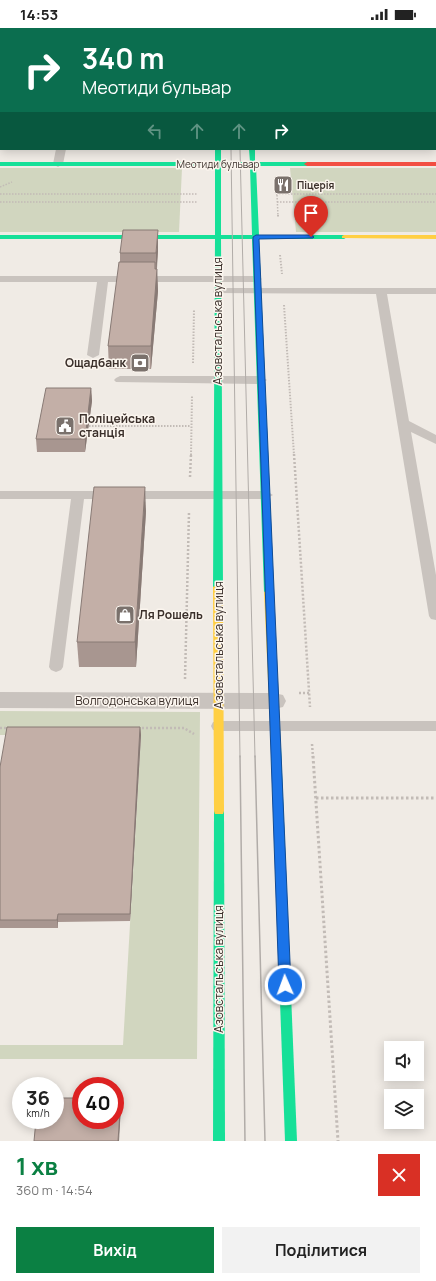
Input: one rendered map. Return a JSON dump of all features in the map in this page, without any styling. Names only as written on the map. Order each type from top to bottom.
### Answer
[{"type":"street","name":"Азовстальська вулиця","points":[[218,150],[219,1141]]},
{"type":"street","points":[[252,150],[291,1141]]},
{"type":"street","name":"Меотиди бульвар","points":[[0,164],[436,164]]},
{"type":"street","points":[[0,237],[436,237]]},
{"type":"street","name":"Волгодонська вулиця","points":[[0,700],[274,701]]},
{"type":"lane","points":[[58,164],[61,150]]},
{"type":"lane","points":[[0,279],[257,279]]},
{"type":"lane","points":[[93,355],[103,279]]},
{"type":"lane","points":[[218,291],[436,291]]},
{"type":"lane","points":[[381,291],[403,423],[431,560],[436,616]]},
{"type":"lane","points":[[120,380],[261,380]]},
{"type":"lane","points":[[403,423],[436,440]]},
{"type":"lane","points":[[0,495],[266,495]]},
{"type":"lane","points":[[56,667],[78,495]]},
{"type":"lane","points":[[219,726],[436,726]]},
{"type":"path","points":[[0,194],[197,194]]},
{"type":"path","points":[[276,194],[436,194]]},
{"type":"path","points":[[0,202],[197,202]]},
{"type":"path","points":[[277,202],[436,202]]},
{"type":"path","points":[[280,254],[309,693]]},
{"type":"path","points":[[185,685],[195,279]]},
{"type":"path","points":[[89,426],[191,426]]},
{"type":"path","points":[[0,728],[15,728]]},
{"type":"path","points":[[130,728],[184,728],[195,735]]},
{"type":"path","points":[[312,743],[338,1141]]},
{"type":"path","points":[[316,798],[436,798]]},
{"type":"green space","points":[[0,168],[182,168],[179,232],[0,232]]},
{"type":"green space","points":[[290,168],[436,168],[436,232],[296,232]]},
{"type":"green space","points":[[0,711],[200,712],[197,1059],[0,1059],[0,1045],[123,1045],[141,735],[0,735]]},
{"type":"building","points":[[123,230],[158,230],[156,253],[120,253]]},
{"type":"building","points":[[119,262],[155,262],[155,269],[157,269],[151,346],[108,346]]},
{"type":"building","points":[[46,388],[91,388],[85,439],[36,439]]},
{"type":"building","points":[[94,487],[145,487],[135,642],[77,642]]},
{"type":"building","points":[[7,727],[140,727],[130,914],[58,914],[57,920],[0,920],[0,767]]},
{"type":"building","points":[[64,1098],[72,1098],[72,1129],[119,1129],[118,1141],[34,1141],[35,1129],[64,1129]]},
{"type":"tram line","points":[[231,150],[240,757]]},
{"type":"tram line","points":[[240,150],[255,757]]},
{"type":"tram line","points":[[240,756],[245,1141]]},
{"type":"tram line","points":[[255,756],[265,1141]]},
{"type":"traffic: fast","points":[[218,150],[218,587]]},
{"type":"traffic: fast","points":[[252,150],[269,592]]},
{"type":"traffic: fast","points":[[0,164],[307,164]]},
{"type":"traffic: fast","points":[[0,237],[344,237]]},
{"type":"traffic: fast","points":[[276,748],[291,1141]]},
{"type":"traffic: fast","points":[[219,811],[219,1141]]},
{"type":"traffic: slow","points":[[344,237],[436,237]]},
{"type":"traffic: slow","points":[[218,587],[219,811]]},
{"type":"traffic: slow","points":[[269,592],[276,748]]},
{"type":"traffic: jam","points":[[307,164],[436,164]]},
{"type":"place","name":"Піцерія","points":[[283,185]]},
{"type":"place","name":"Ощадбанк","points":[[140,363]]},
{"type":"place","name":"Поліцейська станція","points":[[65,426]]},
{"type":"place","name":"Ля Рошель","points":[[125,615]]},
{"type":"route","points":[[285,985],[256,237],[311,237]]}]
